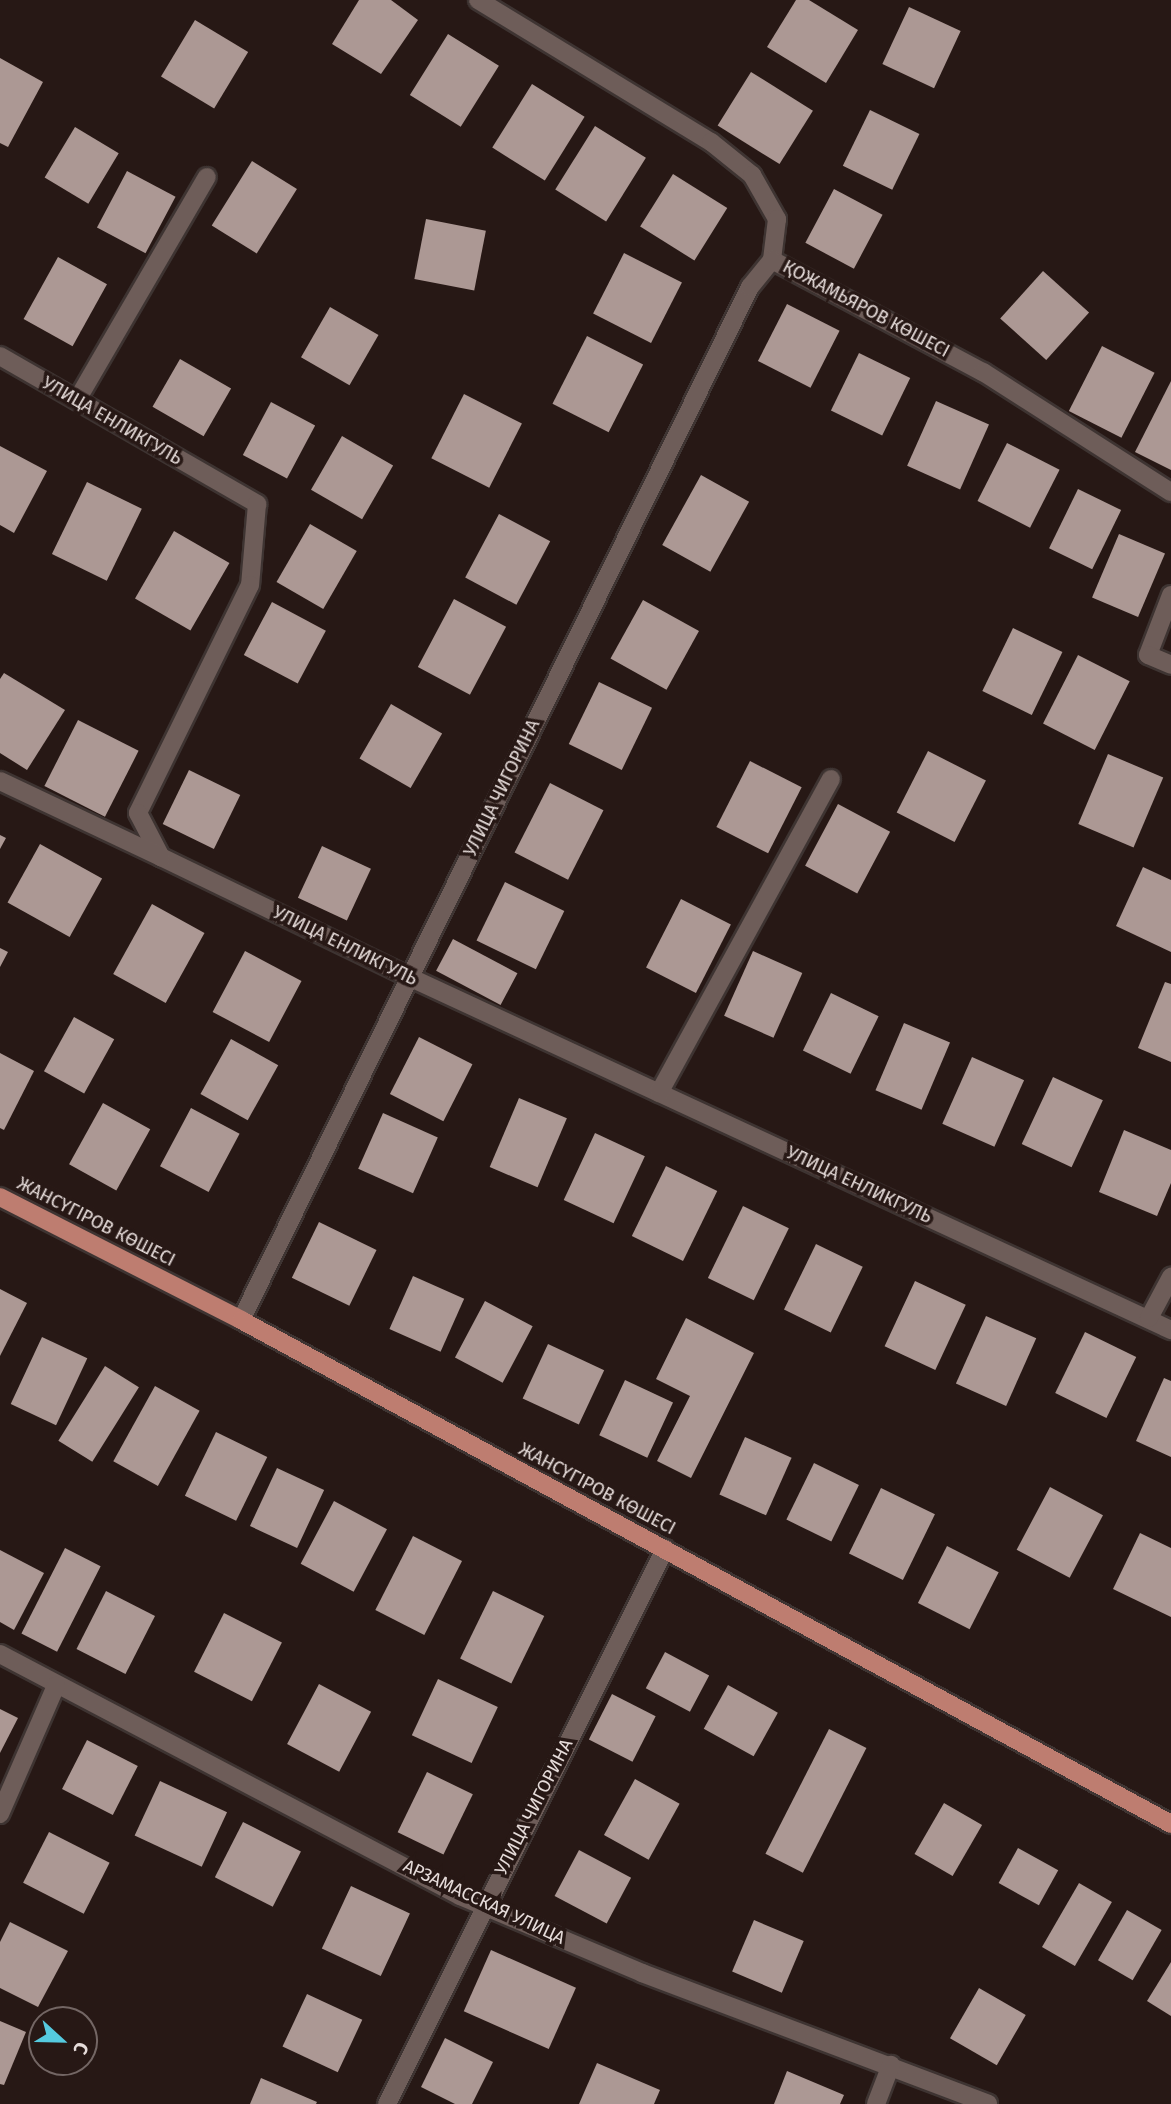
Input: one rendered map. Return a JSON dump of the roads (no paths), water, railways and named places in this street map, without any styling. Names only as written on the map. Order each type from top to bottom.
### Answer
[{"type":"main road","name":"ЖАНСҮГІРОВ КӨШЕСІ","points":[[0,1197],[241,1320],[1171,1824]]},
{"type":"street","name":"ҚОЖАМЬЯРОВ КӨШЕСІ","points":[[478,0],[711,142],[752,175],[777,219],[772,260],[984,372],[1171,492]]},
{"type":"street","points":[[77,400],[207,177]]},
{"type":"street","name":"УЛИЦА ЧИГОРИНА","points":[[241,1320],[750,287],[772,260]]},
{"type":"street","name":"УЛИЦА ЕНЛИКГУЛЬ","points":[[0,356],[257,504],[250,585],[138,813],[161,857],[408,977],[1171,1330]]},
{"type":"street","points":[[1171,595],[1148,655],[1171,664]]},
{"type":"street","points":[[659,1093],[831,779]]},
{"type":"street","points":[[0,781],[161,857]]},
{"type":"street","points":[[1149,1318],[1171,1277]]},
{"type":"street","name":"УЛИЦА ЧИГОРИНА","points":[[387,2104],[484,1905],[665,1549]]},
{"type":"street","name":"АРЗАМАССКАЯ УЛИЦА","points":[[0,1654],[56,1686],[484,1905],[642,1973],[891,2064],[988,2104]]},
{"type":"street","points":[[0,1814],[56,1686]]},
{"type":"street","points":[[876,2104],[891,2064]]}]
